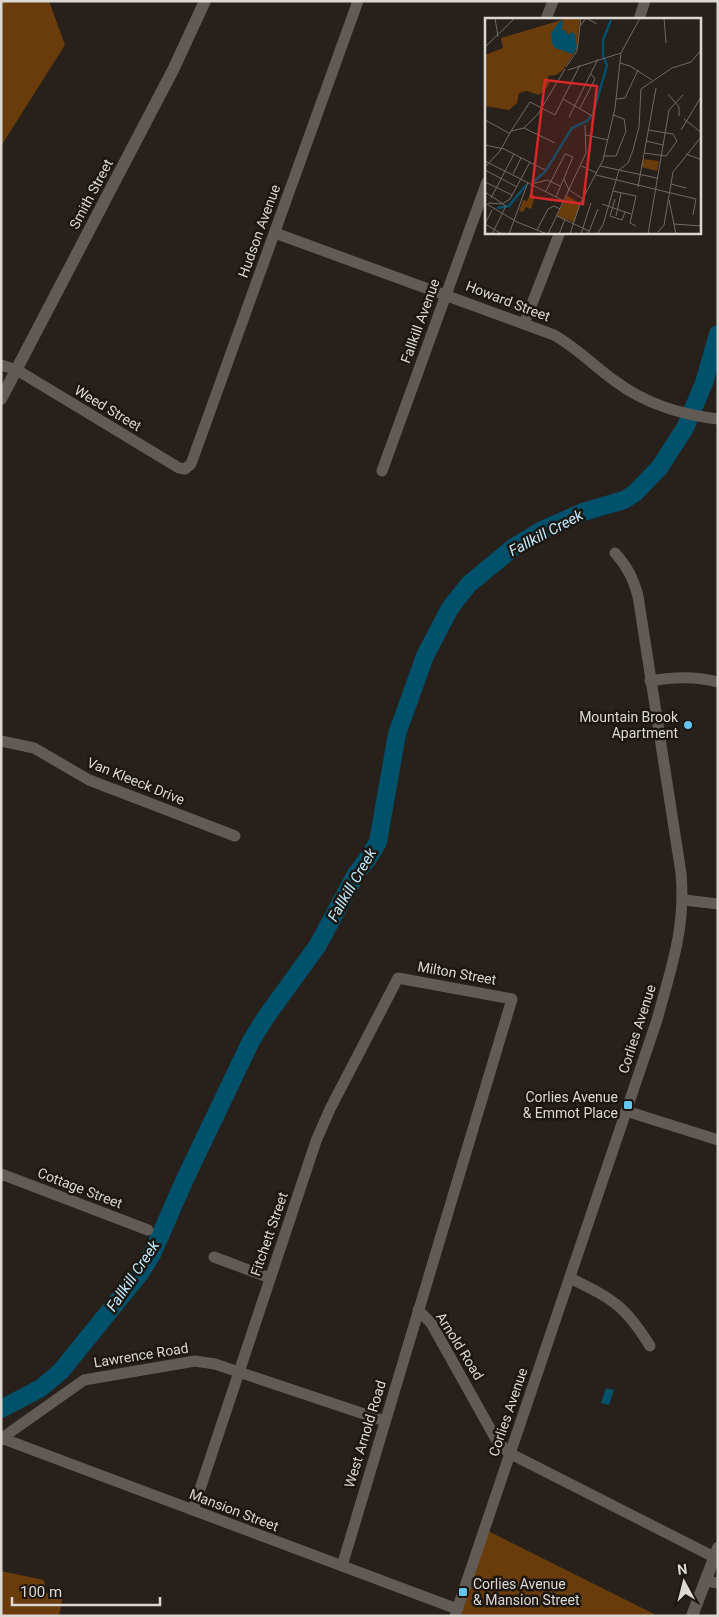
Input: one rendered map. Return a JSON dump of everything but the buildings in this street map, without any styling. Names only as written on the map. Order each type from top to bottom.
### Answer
[{"type":"street","name":"Smith Street","points":[[1,399],[173,70],[204,1]]},
{"type":"street","name":"Hudson Avenue","points":[[185,469],[191,464],[358,1]]},
{"type":"street","points":[[546,18],[553,1]]},
{"type":"street","points":[[638,18],[645,1]]},
{"type":"street","name":"Fallkill Avenue","points":[[382,471],[485,185]]},
{"type":"street","name":"Howard Street","points":[[274,233],[446,294],[554,335],[574,346],[614,381],[641,398],[682,413],[718,419]]},
{"type":"street","points":[[524,324],[559,234]]},
{"type":"street","name":"Weed Street","points":[[1,365],[17,370],[179,468],[185,469]]},
{"type":"street","name":"Corlies Avenue","points":[[456,1613],[657,1020],[681,931],[684,900],[678,850],[634,579],[626,565],[615,553]]},
{"type":"street","points":[[650,681],[675,677],[701,678],[718,682]]},
{"type":"street","name":"Van Kleeck Drive","points":[[1,741],[34,748],[90,780],[235,836]]},
{"type":"street","points":[[684,900],[718,904]]},
{"type":"street","name":"Milton Street","points":[[398,978],[512,998]]},
{"type":"street","name":"Fitchett Street","points":[[193,1510],[322,1126],[398,978]]},
{"type":"street","name":"Arnold Road","points":[[512,998],[418,1310],[430,1323],[497,1441],[509,1453],[716,1552]]},
{"type":"street","points":[[626,1111],[718,1140]]},
{"type":"street","name":"Cottage Street","points":[[1,1174],[148,1230]]},
{"type":"street","points":[[214,1257],[270,1278]]},
{"type":"street","points":[[570,1278],[609,1297],[624,1309],[650,1346]]},
{"type":"street","name":"West Arnold Road","points":[[342,1566],[418,1310]]},
{"type":"street","name":"Lawrence Road","points":[[2,1438],[76,1384],[93,1378],[195,1362],[215,1364],[384,1421]]},
{"type":"street","name":"Mansion Street","points":[[2,1438],[342,1566],[456,1613]]},
{"type":"street","points":[[692,1616],[716,1552]]},
{"type":"street","points":[[705,1581],[718,1583]]},
{"type":"shaded area","points":[[1,1],[49,1],[65,45],[1,146]]},
{"type":"shaded area","points":[[484,1529],[658,1616],[455,1616]]},
{"type":"shaded area","points":[[1,1571],[44,1580],[46,1593],[63,1596],[59,1616],[1,1616]]},
{"type":"water","points":[[606,1388],[614,1390],[609,1405],[601,1403]]},
{"type":"waterway","name":"Fallkill Creek","points":[[1,1409],[41,1388],[61,1371],[141,1272],[152,1254],[186,1177],[251,1041],[318,945],[356,874],[378,842],[397,734],[425,656],[450,608],[469,584],[514,547],[542,530],[583,512],[624,500],[635,493],[660,467],[685,428],[704,383],[718,334]]},
{"type":"place","name":"Mountain Brook Apartment","points":[[688,725]]},
{"type":"place","name":"Corlies Avenue & Emmot Place","points":[[628,1105]]},
{"type":"place","name":"Corlies Avenue & Mansion Street","points":[[463,1592]]}]
